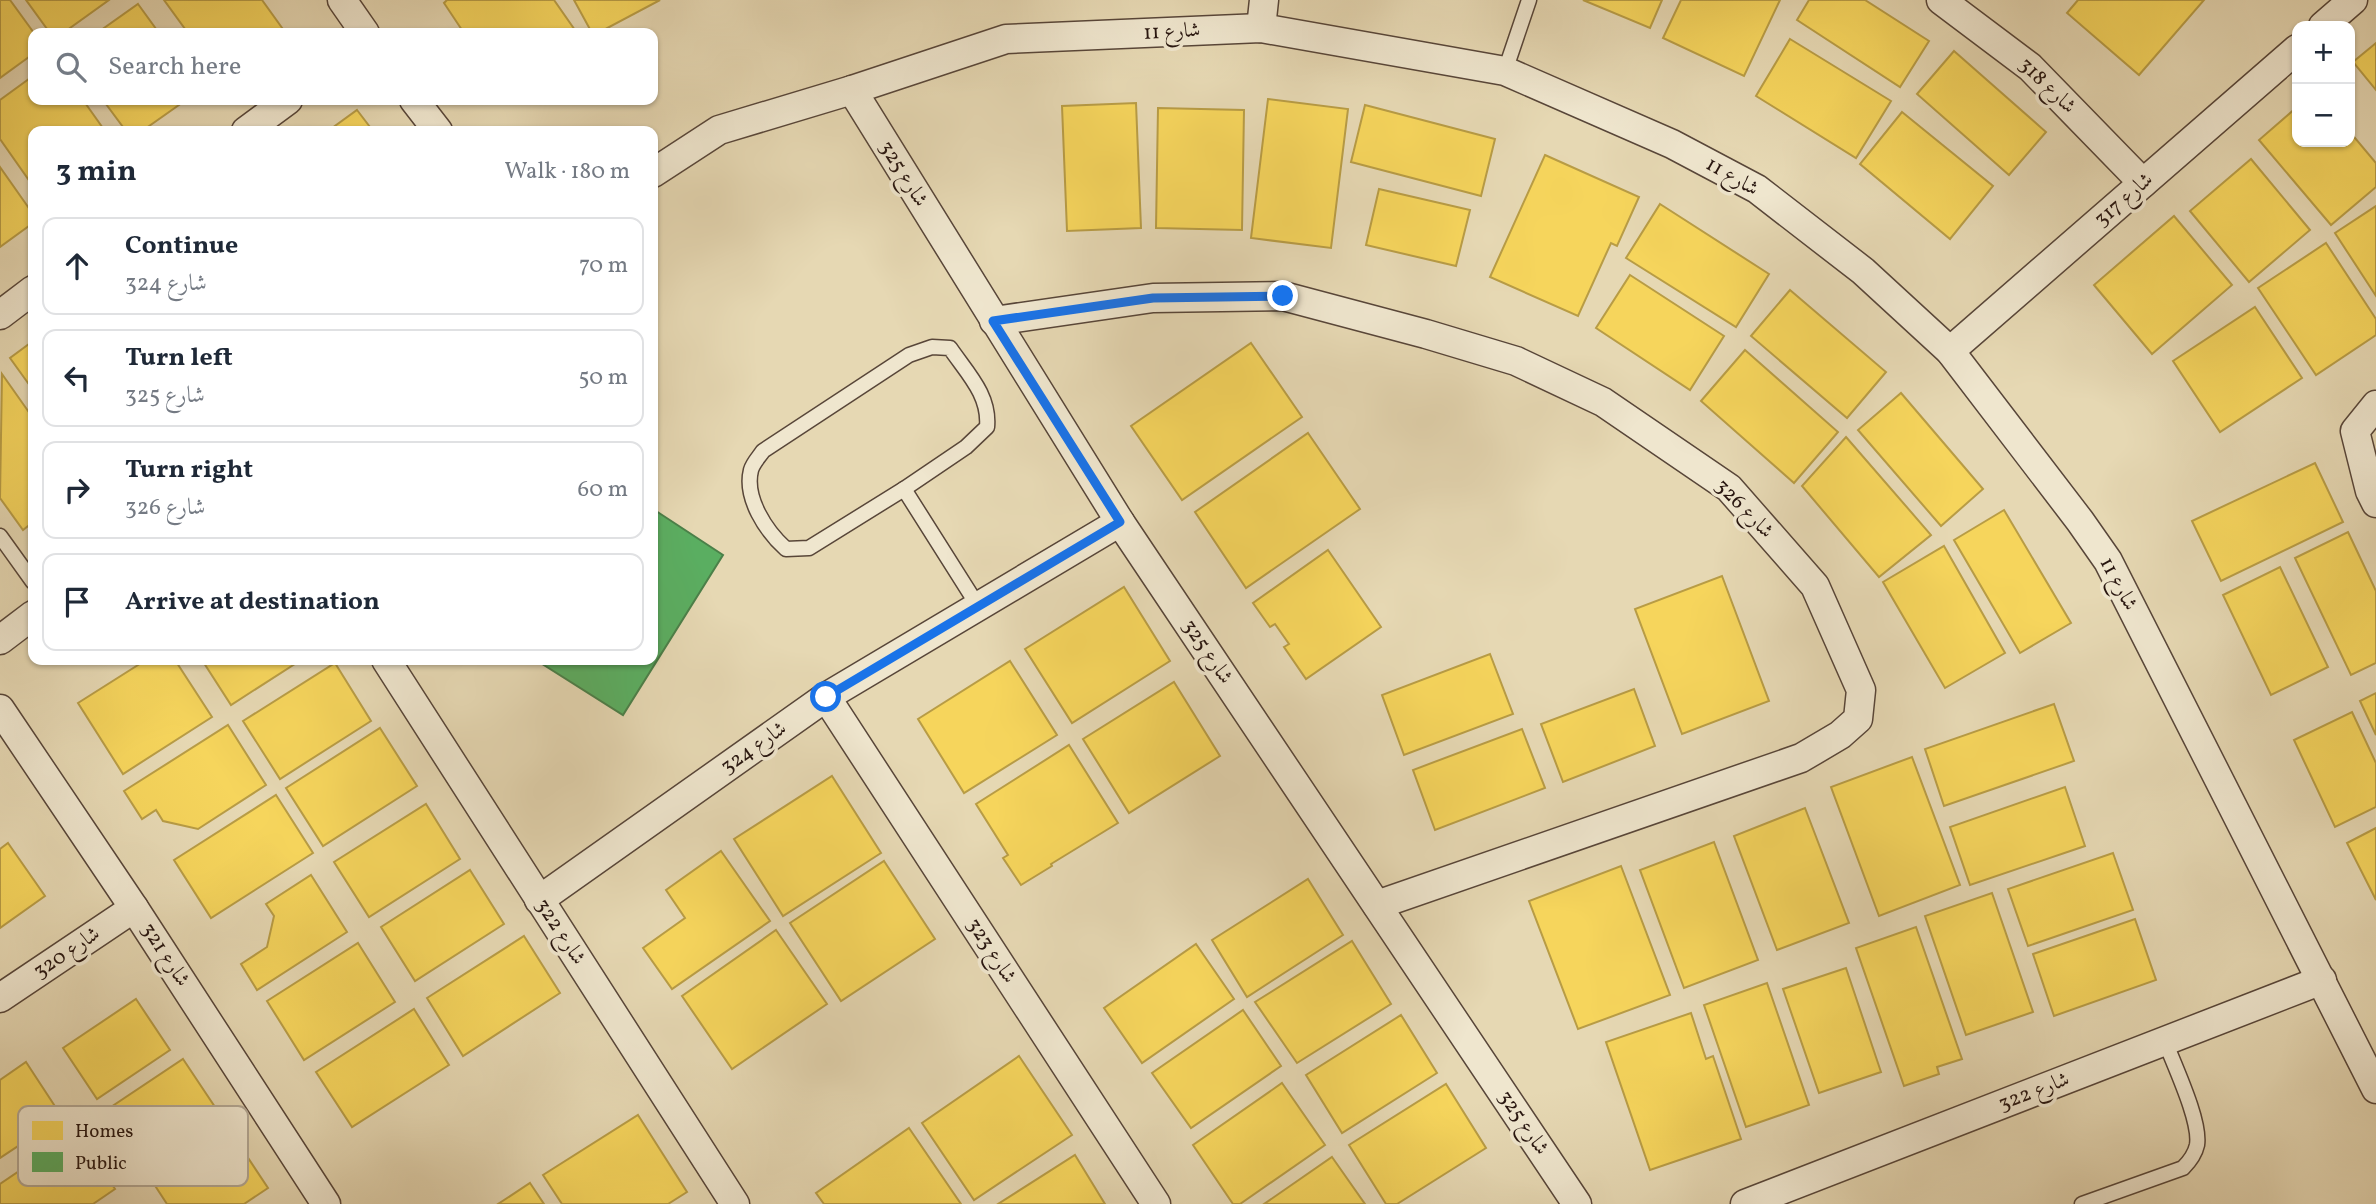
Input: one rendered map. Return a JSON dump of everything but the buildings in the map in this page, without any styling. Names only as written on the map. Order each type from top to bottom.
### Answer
[{"type":"street","points":[[342,0],[362,28]]},
{"type":"street","points":[[1261,28],[1264,0]]},
{"type":"street","name":"شارع 318","points":[[1941,0],[2030,67],[2143,183]]},
{"type":"street","points":[[2329,21],[2353,0]]},
{"type":"street","name":"شارع 11","points":[[658,170],[719,130],[1006,39],[1261,28],[1505,71],[1672,144],[1757,189],[1863,271],[1950,351],[2108,561],[2376,1089]]},
{"type":"street","name":"شارع 317","points":[[1950,351],[2292,53]]},
{"type":"street","name":"شارع 325","points":[[852,90],[1120,522],[1577,1204]]},
{"type":"street","points":[[253,126],[281,105]]},
{"type":"street","points":[[418,105],[434,126]]},
{"type":"street","points":[[0,315],[28,294]]},
{"type":"street","name":"شارع 326","points":[[993,321],[1153,298],[1283,296],[1426,334],[1516,362],[1602,402],[1729,488],[1815,586],[1861,690],[1858,719],[1840,735],[1801,758],[1377,905]]},
{"type":"street","points":[[2376,405],[2355,431],[2370,491],[2376,503]]},
{"type":"street","name":"شارع 324","points":[[539,900],[826,697],[1120,522]]},
{"type":"street","points":[[0,640],[28,619]]},
{"type":"street","name":"شارع 322","points":[[389,665],[735,1204]]},
{"type":"street","name":"شارع 323","points":[[826,697],[1156,1204]]},
{"type":"street","name":"شارع 321","points":[[0,709],[134,908],[326,1204]]},
{"type":"street","name":"شارع 320","points":[[0,998],[134,908]]},
{"type":"street","name":"شارع 322","points":[[1757,1202],[2322,980]]},
{"type":"lane","points":[[1505,71],[1530,0]]},
{"type":"lane","points":[[932,347],[950,348],[984,398],[988,412],[987,427],[965,447],[904,489],[809,548],[786,549],[775,539],[753,502],[749,484],[752,467],[763,452],[909,355],[932,347]]},
{"type":"lane","points":[[904,489],[978,606]]},
{"type":"lane","points":[[0,536],[28,575]]},
{"type":"lane","points":[[2082,1204],[2183,1168],[2192,1158],[2197,1144],[2197,1129],[2165,1041]]},
{"type":"route","points":[[826,697],[1120,522],[993,321],[1153,298],[1283,296]]}]
